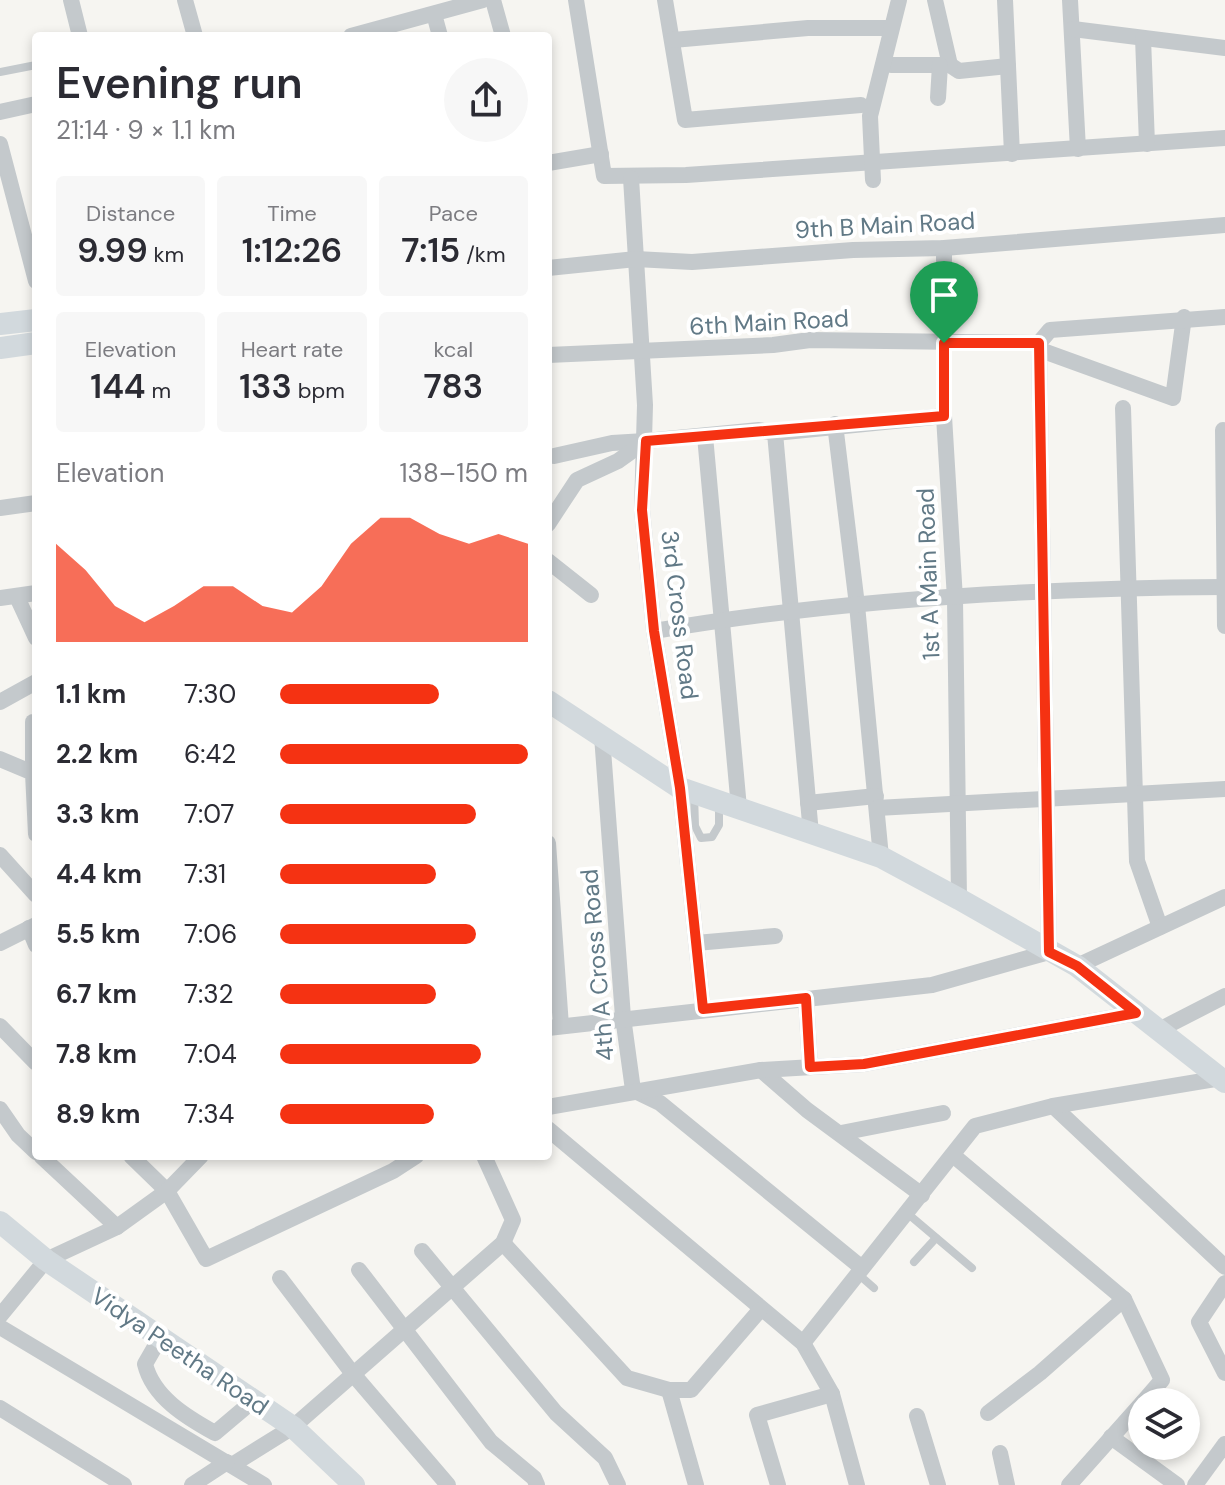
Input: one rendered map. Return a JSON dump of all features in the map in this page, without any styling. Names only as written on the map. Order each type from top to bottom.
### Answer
[{"type":"main road","points":[[0,324],[32,320]]},
{"type":"main road","points":[[0,348],[32,344]]},
{"type":"main road","points":[[552,704],[687,790],[881,857],[959,899],[1077,966],[1223,1080]]},
{"type":"main road","name":"Vidya Peetha Road","points":[[0,1222],[46,1260],[293,1427],[346,1483]]},
{"type":"street","points":[[71,0],[79,32]]},
{"type":"street","points":[[185,0],[194,32]]},
{"type":"street","points":[[388,31],[483,0]]},
{"type":"street","points":[[493,0],[502,32]]},
{"type":"street","points":[[576,0],[604,176],[631,178],[873,172],[1012,154],[1225,138]]},
{"type":"street","points":[[665,0],[685,120],[861,105]]},
{"type":"street","points":[[873,172],[870,116],[889,28],[899,0]]},
{"type":"street","points":[[935,0],[945,65],[938,98]]},
{"type":"street","points":[[1005,0],[1012,154]]},
{"type":"street","points":[[1070,0],[1078,149]]},
{"type":"street","points":[[434,14],[439,32]]},
{"type":"street","points":[[673,40],[808,28],[889,28]]},
{"type":"street","points":[[1073,29],[1225,48]]},
{"type":"street","points":[[1143,38],[1147,144]]},
{"type":"street","points":[[891,65],[945,65],[959,71],[1008,66]]},
{"type":"street","points":[[0,112],[32,105]]},
{"type":"street","points":[[0,144],[32,266]]},
{"type":"street","points":[[552,162],[601,154]]},
{"type":"street","name":"3rd Cross Road","points":[[631,178],[646,441],[642,510],[654,631],[687,790],[703,1009]]},
{"type":"street","name":"9th B Main Road","points":[[552,268],[636,259],[692,262],[853,250],[944,248],[1225,225]]},
{"type":"street","name":"1st A Main Road","points":[[944,248],[944,416],[955,599],[959,899]]},
{"type":"street","points":[[552,966],[554,1027],[932,985],[1049,952],[1042,347],[1173,398],[1184,317]]},
{"type":"street","name":"6th Main Road","points":[[552,355],[773,345],[810,340],[1042,347],[1050,330],[1184,317],[1225,317]]},
{"type":"street","points":[[1123,408],[1137,861],[1160,927]]},
{"type":"street","points":[[554,456],[612,443],[759,430],[775,433],[835,424],[944,416]]},
{"type":"street","points":[[835,424],[857,605],[881,857]]},
{"type":"street","points":[[1223,430],[1225,626]]},
{"type":"street","points":[[775,433],[811,834]]},
{"type":"street","points":[[705,436],[720,619],[729,805]]},
{"type":"street","points":[[552,518],[577,480],[618,461],[646,441]]},
{"type":"street","points":[[0,508],[32,504]]},
{"type":"street","points":[[552,564],[591,595]]},
{"type":"street","points":[[654,631],[791,609],[1045,592],[1224,587]]},
{"type":"street","points":[[32,594],[8,597],[32,632]]},
{"type":"street","points":[[0,702],[32,684]]},
{"type":"street","name":"4th A Cross Road","points":[[602,736],[623,1017],[633,1090],[660,1103],[860,1270]]},
{"type":"street","points":[[0,759],[32,773]]},
{"type":"street","points":[[808,803],[956,804],[1225,789]]},
{"type":"street","points":[[0,855],[32,891]]},
{"type":"street","points":[[1077,966],[1225,897]]},
{"type":"street","points":[[0,943],[32,927]]},
{"type":"street","points":[[696,943],[775,936]]},
{"type":"street","points":[[1159,1030],[1225,996]]},
{"type":"street","points":[[806,998],[810,1067]]},
{"type":"street","points":[[552,1106],[761,1070],[864,1064],[1136,1013]]},
{"type":"street","points":[[0,1026],[32,1059]]},
{"type":"street","points":[[761,1070],[807,1110],[922,1195]]},
{"type":"street","points":[[803,1343],[975,1126],[1053,1106],[1223,1080]]},
{"type":"street","points":[[1053,1106],[1225,1267]]},
{"type":"street","points":[[0,1109],[18,1135],[32,1148]]},
{"type":"street","points":[[841,1133],[943,1113]]},
{"type":"street","points":[[552,1132],[803,1343],[832,1394],[857,1485]]},
{"type":"street","points":[[954,1156],[1124,1299],[1162,1380],[1155,1388]]},
{"type":"street","points":[[45,1160],[117,1227]]},
{"type":"street","points":[[135,1160],[167,1191],[206,1259],[393,1171],[410,1160]]},
{"type":"street","points":[[0,1316],[46,1260],[117,1227],[167,1191],[197,1160]]},
{"type":"street","points":[[192,1485],[293,1427],[503,1243],[513,1220],[486,1160]]},
{"type":"street","points":[[503,1243],[627,1378],[669,1390],[691,1390],[760,1310]]},
{"type":"street","points":[[422,1251],[450,1289],[556,1413],[605,1458],[618,1485]]},
{"type":"street","points":[[359,1270],[491,1442],[534,1478],[537,1485]]},
{"type":"street","points":[[280,1278],[353,1374],[448,1485]]},
{"type":"street","points":[[1225,1283],[1199,1319],[1225,1373]]},
{"type":"street","points":[[988,1413],[1040,1373],[1124,1299]]},
{"type":"street","points":[[0,1327],[264,1485]]},
{"type":"street","points":[[160,1338],[145,1364],[149,1381],[186,1417],[215,1433],[254,1400]]},
{"type":"street","points":[[669,1390],[696,1485]]},
{"type":"street","points":[[778,1485],[757,1415],[832,1394]]},
{"type":"street","points":[[1,1411],[124,1485]]},
{"type":"street","points":[[917,1416],[938,1485]]},
{"type":"street","points":[[1069,1485],[1128,1418]]},
{"type":"street","points":[[1111,1437],[1177,1485]]},
{"type":"street","points":[[1195,1485],[1225,1444]]},
{"type":"street","points":[[1000,1453],[1007,1485]]},
{"type":"lane","points":[[0,72],[32,66]]},
{"type":"lane","points":[[687,790],[701,838],[716,834],[729,805]]},
{"type":"lane","points":[[907,1213],[972,1268]]},
{"type":"lane","points":[[914,1262],[936,1238]]},
{"type":"lane","points":[[860,1270],[874,1288]]},
{"type":"route","points":[[944,343],[1039,343],[1049,952],[1077,966],[1136,1013],[864,1064],[810,1067],[806,998],[703,1009],[680,788],[654,631],[642,510],[646,441],[759,430],[775,433],[835,424],[944,416],[944,343]]}]
